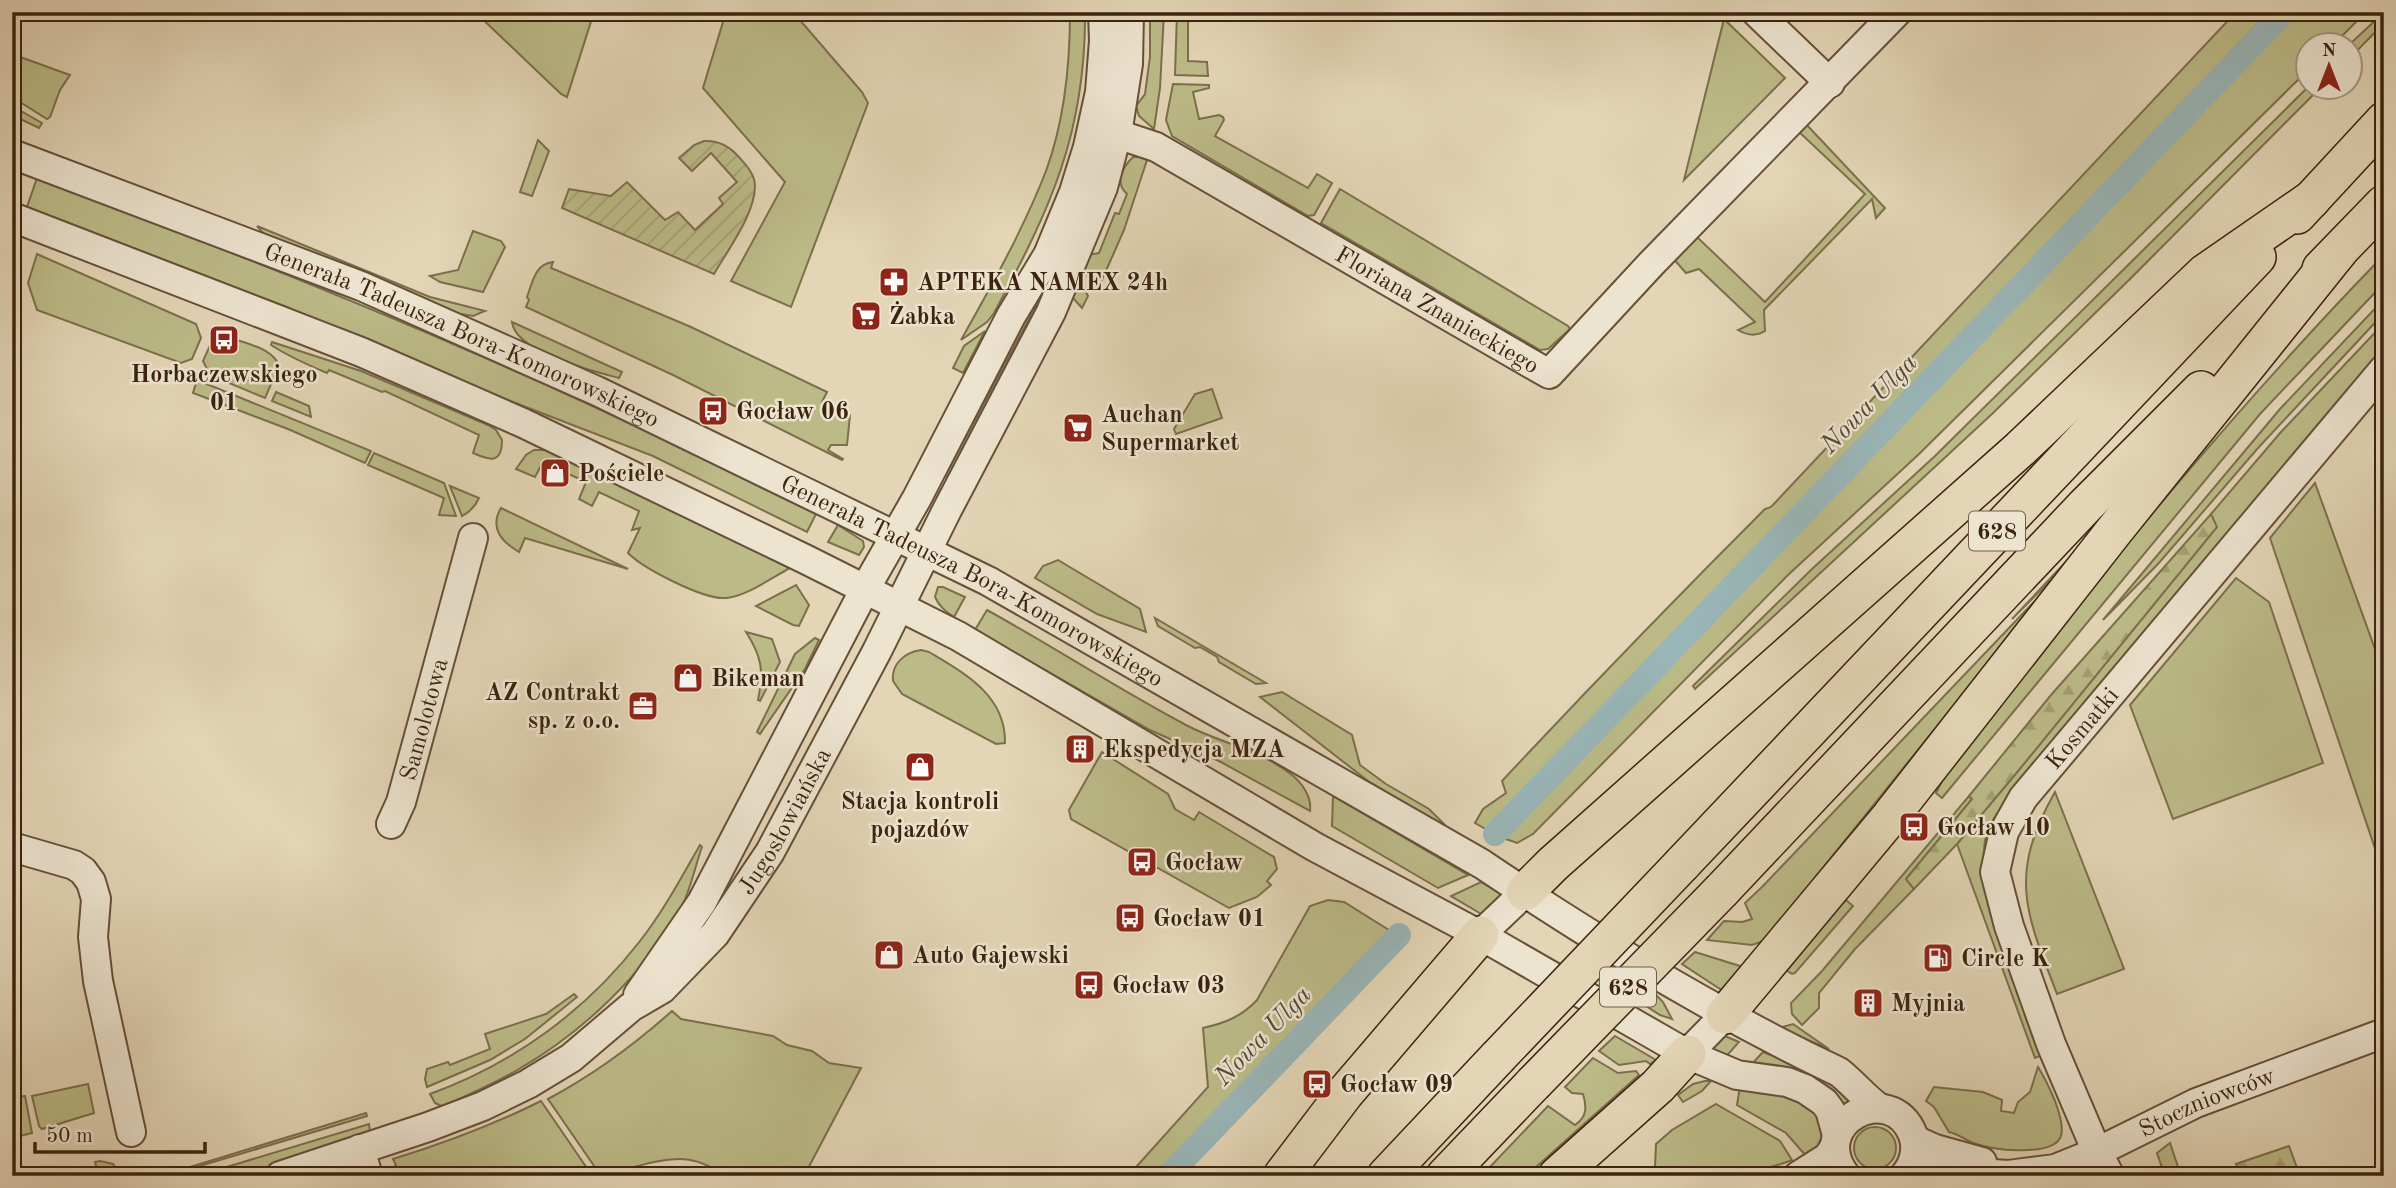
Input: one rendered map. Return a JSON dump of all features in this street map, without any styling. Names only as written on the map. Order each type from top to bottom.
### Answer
[{"type":"main road","name":"628","points":[[1386,1176],[2384,121]]},
{"type":"main road","points":[[1525,892],[1553,864],[2020,449],[2205,273],[2312,199]]},
{"type":"main road","name":"628","points":[[1445,1176],[1722,890],[2085,506],[2384,204]]},
{"type":"main road","points":[[1726,1015],[1890,817],[2122,520],[2339,251]]},
{"type":"main road","points":[[1282,1176],[1345,1093],[1479,935]]},
{"type":"main road","points":[[1557,1176],[1658,1086],[1687,1054]]},
{"type":"street","name":"Jugosłowiańska","points":[[631,1007],[649,976],[676,943],[702,902],[865,589],[1011,316],[1048,255],[1074,192],[1088,147],[1100,92],[1103,12]]},
{"type":"street","name":"Jugosłowiańska","points":[[280,1176],[483,1106],[528,1084],[571,1058],[631,1007],[662,989],[715,934],[771,852],[1052,312],[1103,187],[1117,134],[1128,64],[1129,12]]},
{"type":"street","points":[[1756,12],[1830,83]]},
{"type":"street","name":"Floriana Znanieckiego","points":[[1117,134],[1156,146],[1549,374],[1651,264],[1897,12]]},
{"type":"street","name":"Generała Tadeusza Bora-Komorowskiego","points":[[12,155],[361,286],[597,391],[927,550],[1180,689],[1482,864],[1726,1015],[1839,1072],[1852,1081],[1867,1100],[1902,1118],[1915,1140]]},
{"type":"street","points":[[12,217],[215,294],[386,363],[523,423],[958,636],[1315,846],[1479,935],[1687,1054],[1737,1075],[1787,1082],[1805,1088],[1824,1102],[1830,1111],[1836,1157],[1846,1176]]},
{"type":"street","name":"Kosmatki","points":[[2104,1164],[2051,1044],[2009,926],[1995,872],[2004,832],[2032,787],[2384,369]]},
{"type":"street","name":"Samolotowa","points":[[391,824],[401,802],[473,538]]},
{"type":"street","points":[[12,847],[74,865],[83,871],[91,882],[96,900],[93,937],[98,981],[131,1132]]},
{"type":"street","points":[[1479,935],[1525,892]]},
{"type":"street","points":[[1687,1054],[1726,1015]]},
{"type":"street","name":"Stoczniowców","points":[[1905,1175],[1932,1170],[1986,1174],[2031,1173],[2104,1164],[2196,1103],[2384,1033]]},
{"type":"street","points":[[1798,1176],[1828,1157],[1848,1118],[1856,1112],[1879,1108]]},
{"type":"street","points":[[1905,1175],[1915,1153],[1915,1140]]},
{"type":"street","name":"Stoczniowców","points":[[1915,1140],[1935,1149],[2031,1173]]},
{"type":"street","points":[[360,1149],[368,1176]]},
{"type":"green space","points":[[475,12],[594,12],[567,97],[561,94]]},
{"type":"green space","points":[[726,12],[793,12],[862,92],[868,103],[791,307],[731,281],[785,182],[703,88]]},
{"type":"green space","points":[[1070,12],[1085,12],[1084,55],[1079,96],[1061,169],[1032,240],[994,313],[987,322],[961,340],[1017,236],[1046,171],[1065,93]]},
{"type":"green space","points":[[1150,12],[1164,13],[1160,88],[1154,129],[1139,116],[1136,106],[1145,94],[1150,57]]},
{"type":"green space","points":[[1177,12],[1188,12],[1188,61],[1207,62],[1208,76],[1175,75]]},
{"type":"green space","points":[[2236,12],[2269,12],[1489,831],[1475,823],[1483,809],[1506,793],[1502,781],[1698,576],[1765,509],[1771,507]]},
{"type":"green space","points":[[2295,12],[2366,12],[2346,32],[2294,32],[2294,84],[1918,455],[1788,575],[1533,834],[1517,843],[1500,837],[2114,197],[2171,142]]},
{"type":"green space","points":[[2384,12],[2384,23],[2364,44],[2363,32]]},
{"type":"green space","points":[[1724,19],[1785,78],[1684,180]]},
{"type":"green space","points":[[12,54],[70,75],[47,119],[12,97]]},
{"type":"green space","points":[[1173,84],[1209,85],[1209,88],[1193,92],[1199,119],[1219,115],[1223,117],[1215,136],[1308,188],[1317,174],[1332,183],[1314,215],[1308,216],[1172,136],[1166,120]]},
{"type":"green space","points":[[2294,101],[2306,102],[1992,414],[1695,689],[1693,686],[1812,569],[1935,456]]},
{"type":"green space","points":[[12,106],[42,123],[39,128],[12,115]]},
{"type":"green space","points":[[1805,123],[1885,208],[1876,218],[1872,199],[1764,310],[1765,331],[1748,334],[1738,330],[1755,322],[1699,269],[1686,273],[1672,257],[1696,236],[1765,302],[1865,194],[1798,131]]},
{"type":"green space","points":[[538,140],[549,151],[532,196],[520,192]]},
{"type":"green space","points":[[704,141],[719,143],[735,152],[751,172],[755,190],[748,215],[714,274],[562,208],[569,189],[611,196],[627,182],[665,220],[678,212],[695,230],[723,204],[719,198],[737,182],[711,153],[692,171],[679,158],[694,145]]},
{"type":"green space","points":[[1133,157],[1148,157],[1124,230],[1101,282],[1092,289],[1084,267],[1088,255],[1099,253],[1115,213],[1119,214],[1127,194],[1121,185],[1121,175]]},
{"type":"green space","points":[[37,178],[241,256],[444,340],[607,413],[816,514],[807,532],[653,456],[474,387],[287,307],[27,207]]},
{"type":"green space","points":[[1340,189],[1570,329],[1548,349],[1540,350],[1321,223]]},
{"type":"green space","points":[[1092,201],[950,479],[945,476]]},
{"type":"green space","points":[[257,226],[430,297],[485,311],[473,316],[455,313],[263,233]]},
{"type":"green space","points":[[473,231],[501,241],[505,247],[483,292],[440,282],[430,276],[458,270]]},
{"type":"green space","points":[[37,254],[196,324],[201,338],[192,359],[181,363],[37,310],[28,283]]},
{"type":"green space","points":[[2384,255],[2384,283],[2260,414],[1942,798],[1936,793],[1955,755],[2059,627],[2271,376]]},
{"type":"green space","points":[[553,262],[551,268],[691,327],[827,392],[822,402],[850,415],[847,445],[831,445],[828,450],[843,459],[673,375],[526,307],[529,300],[527,297],[538,270]]},
{"type":"green space","points":[[1079,279],[1088,296],[1082,308],[1072,297]]},
{"type":"green space","points":[[2384,299],[2384,313],[2258,448],[2158,564],[2103,620],[2280,409]]},
{"type":"green space","points":[[512,322],[622,372],[619,378],[557,359],[527,343],[517,333]]},
{"type":"green space","points":[[2384,323],[2384,352],[2006,800],[1993,820],[1985,840],[1982,871],[1991,916],[2042,1055],[2035,1058],[1957,844],[2216,527],[2211,514],[2281,432]]},
{"type":"green space","points":[[985,331],[963,373],[953,368],[964,346]]},
{"type":"green space","points":[[237,340],[262,349],[276,360],[279,366],[265,398],[205,373],[207,369],[203,361],[212,341],[233,348]]},
{"type":"green space","points":[[272,342],[361,371],[488,425],[496,430],[502,440],[500,454],[489,459],[473,453],[479,435],[385,391],[329,370],[327,373],[313,367],[271,345]]},
{"type":"green space","points":[[197,380],[371,451],[365,463],[288,429],[193,393]]},
{"type":"green space","points":[[1212,389],[1222,418],[1176,434],[1174,429],[1195,394]]},
{"type":"green space","points":[[276,392],[309,406],[311,417],[272,401]]},
{"type":"green space","points":[[534,450],[545,450],[790,568],[750,590],[726,598],[704,594],[675,582],[628,553],[640,528],[632,530],[639,511],[599,492],[592,506],[579,499],[586,482],[543,462],[535,477],[516,469],[526,455]]},
{"type":"green space","points":[[374,453],[444,483],[456,516],[439,515],[444,498],[368,465]]},
{"type":"green space","points":[[2315,483],[2384,674],[2384,875],[2270,538]]},
{"type":"green space","points":[[450,486],[479,498],[472,509],[462,516]]},
{"type":"green space","points":[[501,508],[628,569],[525,538],[519,552],[499,534],[496,522]]},
{"type":"green space","points":[[2211,514],[2217,527],[2019,770],[1957,844],[1914,889],[1906,879],[1972,799],[1969,796],[2051,695]]},
{"type":"green space","points":[[838,525],[863,541],[864,547],[859,555],[828,542]]},
{"type":"green space","points":[[2091,535],[1764,941],[1752,945],[1707,940],[1724,921],[1742,922],[1752,919],[1745,903],[2051,584],[2049,582],[2012,619]]},
{"type":"green space","points":[[1058,560],[1140,609],[1146,632],[1097,614],[1035,578],[1043,566]]},
{"type":"green space","points":[[2236,578],[2269,602],[2323,763],[2173,819],[2130,705]]},
{"type":"green space","points":[[796,585],[809,605],[799,626],[756,606]]},
{"type":"green space","points":[[938,587],[965,597],[954,617],[935,597]]},
{"type":"green space","points":[[987,610],[1186,725],[1280,766],[1303,786],[1308,796],[1310,811],[1219,761],[1150,730],[975,630]]},
{"type":"green space","points":[[1155,618],[1266,683],[1256,684],[1219,662],[1217,657],[1200,647],[1195,648],[1158,626]]},
{"type":"green space","points":[[746,632],[772,639],[780,662],[760,701],[760,664]]},
{"type":"green space","points":[[815,638],[819,640],[805,669],[760,734],[757,732],[795,654]]},
{"type":"green space","points":[[921,650],[956,668],[981,687],[998,711],[1005,743],[996,744],[902,694],[893,681],[894,669],[905,656]]},
{"type":"green space","points":[[1282,692],[1352,735],[1360,765],[1429,809],[1448,828],[1368,781],[1260,697]]},
{"type":"green space","points":[[1102,752],[1168,794],[1175,809],[1194,820],[1199,812],[1274,857],[1277,869],[1267,881],[1271,885],[1257,897],[1229,908],[1071,819],[1069,810]]},
{"type":"green space","points":[[2055,792],[2124,969],[2057,994],[2037,939],[2026,893],[2031,847],[2040,821]]},
{"type":"green space","points":[[1333,796],[1468,875],[1438,888],[1332,826]]},
{"type":"green space","points":[[1969,796],[1972,799],[1906,879],[1914,889],[1855,949],[1819,993],[1819,1008],[1802,1025],[1792,1014],[1791,1003],[1822,971]]},
{"type":"green space","points":[[700,845],[702,847],[681,908],[650,955],[610,999],[566,1037],[519,1069],[447,1105],[435,1103],[430,1094],[461,1082],[519,1051],[572,1012],[596,990],[648,930]]},
{"type":"green space","points":[[1481,882],[1503,894],[1483,915],[1451,896]]},
{"type":"green space","points":[[1328,900],[1344,902],[1392,932],[1159,1176],[1128,1176],[1208,1087],[1203,1028],[1232,1018],[1257,1000],[1310,906]]},
{"type":"green space","points":[[1846,900],[1853,906],[1795,973],[1792,974],[1780,966]]},
{"type":"green space","points":[[1695,952],[1744,969],[1723,991],[1682,964]]},
{"type":"green space","points":[[1654,993],[1663,1002],[1672,1019],[1643,1004]]},
{"type":"green space","points":[[574,994],[577,997],[525,1039],[490,1060],[427,1087],[427,1069],[448,1062],[450,1065],[490,1049],[485,1034],[546,1014]]},
{"type":"green space","points":[[672,1011],[681,1019],[773,1036],[787,1045],[812,1051],[829,1063],[861,1068],[804,1176],[740,1176],[695,1161],[671,1159],[601,1176],[548,1099],[613,1059]]},
{"type":"green space","points":[[1793,1024],[1829,1049],[1779,1028]]},
{"type":"green space","points":[[1720,1034],[1739,1042],[1722,1061],[1702,1053]]},
{"type":"green space","points":[[1615,1036],[1656,1060],[1650,1064],[1646,1061],[1619,1065],[1599,1051]]},
{"type":"green space","points":[[1763,1052],[1816,1073],[1855,1100],[1843,1107],[1749,1067]]},
{"type":"green space","points":[[1593,1058],[1618,1073],[1636,1071],[1639,1075],[1526,1176],[1485,1176],[1487,1170],[1548,1106],[1575,1125],[1582,1119],[1585,1111],[1583,1094],[1572,1093],[1565,1087]]},
{"type":"green space","points":[[2038,1067],[2053,1097],[2061,1122],[2060,1137],[2050,1146],[2013,1150],[1973,1143],[1949,1132],[1934,1107],[1926,1101],[1934,1087],[1983,1092],[2002,1100],[2001,1111],[2014,1113],[2018,1102],[2030,1092]]},
{"type":"green space","points":[[1711,1081],[1702,1091],[1683,1102],[1678,1095],[1693,1084]]},
{"type":"green space","points":[[88,1084],[94,1113],[42,1129],[39,1126],[32,1096]]},
{"type":"green space","points":[[1740,1086],[1775,1089],[1814,1105],[1824,1132],[1817,1148],[1807,1157],[1786,1133],[1737,1105]]},
{"type":"green space","points":[[25,1096],[32,1133],[12,1138],[12,1098]]},
{"type":"green space","points":[[541,1101],[590,1176],[386,1176],[396,1165],[393,1159],[468,1133]]},
{"type":"green space","points":[[1716,1104],[1780,1141],[1792,1160],[1730,1175],[1626,1176],[1630,1168],[1655,1167],[1656,1144],[1672,1130]]},
{"type":"green space","points":[[366,1113],[367,1116],[167,1176],[167,1174]]},
{"type":"green space","points":[[369,1124],[370,1132],[244,1176],[197,1176]]},
{"type":"green space","points":[[1875,1127],[1890,1133],[1896,1148],[1890,1163],[1875,1169],[1860,1163],[1854,1148],[1860,1133]]},
{"type":"green space","points":[[2170,1143],[2181,1176],[2165,1176],[2157,1153]]},
{"type":"green space","points":[[2289,1146],[2300,1176],[2240,1176],[2236,1164]]},
{"type":"green space","points":[[95,1162],[113,1164],[122,1176],[76,1176],[97,1169]]},
{"type":"waterway","name":"Nowa Ulga","points":[[1495,834],[2284,12]]},
{"type":"waterway","name":"Nowa Ulga","points":[[1168,1176],[1399,935]]},
{"type":"place","name":"APTEKA NAMEX 24h","points":[[894,282]]},
{"type":"place","name":"Żabka","points":[[866,316]]},
{"type":"place","name":"Horbaczewskiego 01","points":[[224,340]]},
{"type":"place","name":"Gocław 06","points":[[713,411]]},
{"type":"place","name":"Auchan Supermarket","points":[[1078,428]]},
{"type":"place","name":"Pościele","points":[[555,473]]},
{"type":"place","name":"Bikeman","points":[[688,678]]},
{"type":"place","name":"AZ Contrakt sp. z o.o.","points":[[643,706]]},
{"type":"place","name":"Ekspedycja MZA","points":[[1080,749]]},
{"type":"place","name":"Stacja kontroli pojazdów","points":[[920,767]]},
{"type":"place","name":"Gocław 10","points":[[1914,827]]},
{"type":"place","name":"Gocław","points":[[1142,862]]},
{"type":"place","name":"Gocław 01","points":[[1130,918]]},
{"type":"place","name":"Auto Gajewski","points":[[889,955]]},
{"type":"place","name":"Circle K","points":[[1938,958]]},
{"type":"place","name":"Gocław 03","points":[[1089,985]]},
{"type":"place","name":"Myjnia","points":[[1868,1003]]},
{"type":"place","name":"Gocław 09","points":[[1317,1084]]}]
